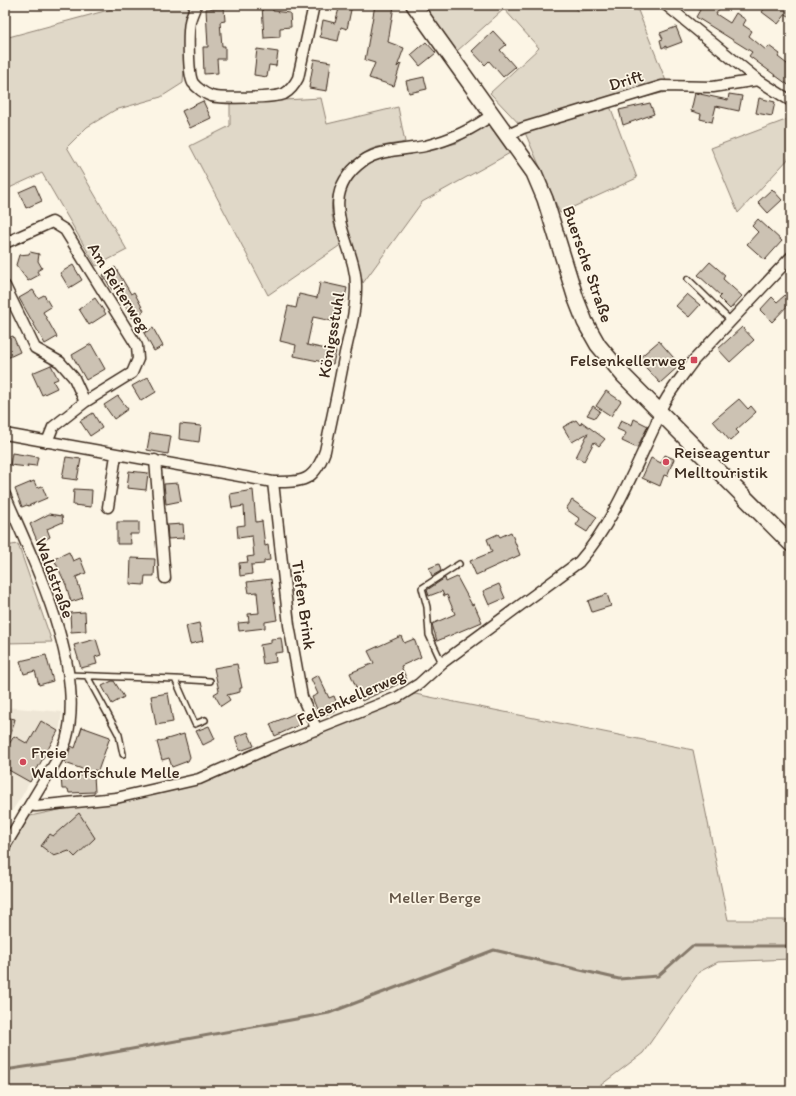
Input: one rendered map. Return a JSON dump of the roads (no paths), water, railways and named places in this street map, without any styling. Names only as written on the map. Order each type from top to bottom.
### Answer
[{"type":"main road","name":"Buersche Straße","points":[[414,5],[534,173],[545,199],[576,299],[585,322],[598,345],[609,359],[660,412],[791,544]]},
{"type":"street","points":[[196,5],[190,21],[188,38],[191,77],[196,86],[209,96],[219,98],[273,96],[284,94],[293,87],[298,78],[314,5]]},
{"type":"street","points":[[666,5],[758,80],[791,101]]},
{"type":"street","name":"Drift","points":[[508,135],[523,128],[662,86],[713,87],[758,80]]},
{"type":"street","name":"Königsstuhl","points":[[5,434],[273,482],[289,482],[308,478],[319,467],[325,451],[354,312],[357,286],[353,262],[341,230],[338,212],[344,184],[350,174],[364,161],[378,154],[449,140],[471,129],[493,114]]},
{"type":"street","name":"Am Reiterweg","points":[[5,243],[52,222],[65,230],[137,346],[138,359],[132,373],[85,402],[53,427],[47,442]]},
{"type":"street","name":"Felsenkellerweg","points":[[30,805],[36,806],[116,798],[199,779],[267,749],[398,697],[419,684],[442,663],[580,562],[595,544],[608,524],[657,421],[664,403],[694,360],[791,257]]},
{"type":"street","points":[[5,286],[35,348],[60,362],[74,378],[85,402]]},
{"type":"street","points":[[108,507],[116,455]]},
{"type":"street","points":[[155,460],[165,578]]},
{"type":"street","name":"Tiefen Brink","points":[[273,482],[289,625],[302,697],[317,730]]},
{"type":"street","name":"Waldstraße","points":[[5,495],[43,584],[64,652],[69,675],[71,707],[66,742],[5,846]]},
{"type":"lane","points":[[688,278],[731,320]]},
{"type":"lane","points":[[442,663],[429,635],[427,607],[422,588],[460,564]]},
{"type":"lane","points":[[69,675],[175,679],[210,682]]},
{"type":"lane","points":[[87,676],[119,735],[123,754]]},
{"type":"lane","points":[[175,679],[195,724],[205,720]]},
{"type":"waterway","points":[[5,1070],[77,1059],[329,1013],[494,950],[619,979],[658,976],[692,946],[791,946]]},
{"type":"place","name":"Felsenkellerweg","points":[[694,360]]},
{"type":"place","name":"Reiseagentur Melltouristik","points":[[666,462]]},
{"type":"place","name":"Freie Waldorfschule Melle","points":[[23,762]]},
{"type":"park label","name":"Meller Berge","points":[[435,897]]}]
